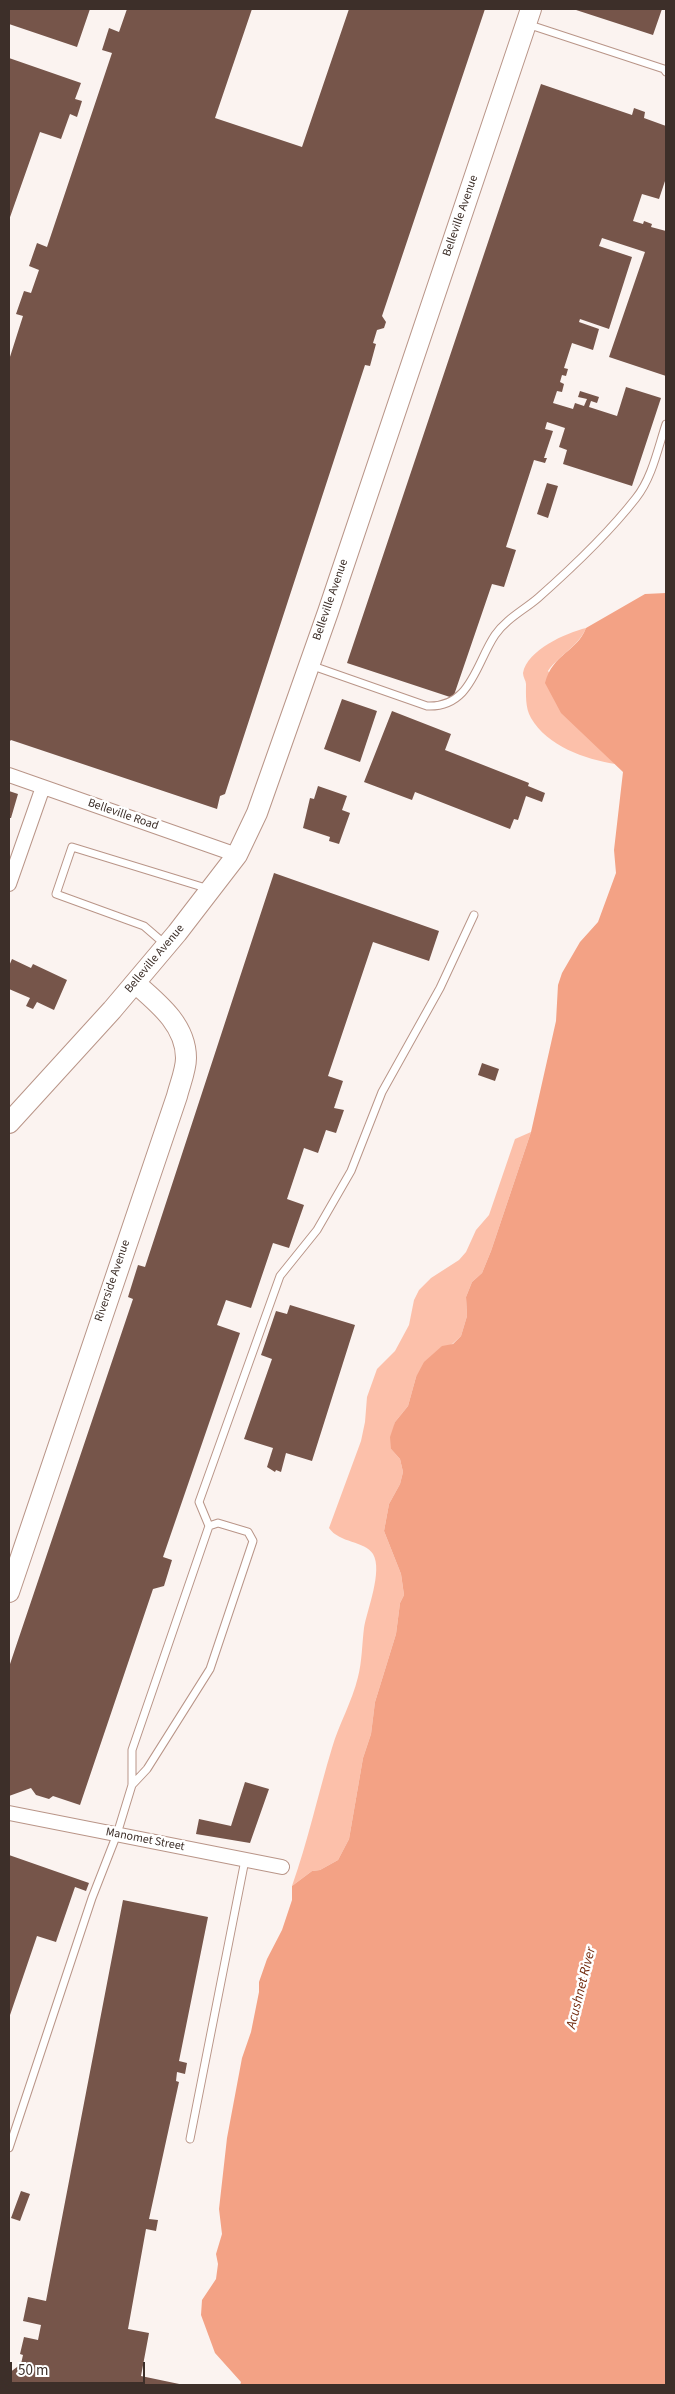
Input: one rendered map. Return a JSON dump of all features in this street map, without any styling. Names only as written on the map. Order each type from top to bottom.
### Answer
[{"type":"main road","name":"Belleville Avenue","points":[[9,1123],[167,945],[237,855],[257,814],[310,664],[529,16]]},
{"type":"main road","name":"Riverside Avenue","points":[[11,1581],[177,1096],[186,1058],[181,1032],[159,1004],[135,983]]},
{"type":"street","name":"Belleville Road","points":[[9,774],[43,788],[237,855]]},
{"type":"street","points":[[9,884],[43,788]]},
{"type":"street","name":"Manomet Street","points":[[9,1813],[282,1867]]},
{"type":"lane","points":[[529,16],[665,69]]},
{"type":"lane","points":[[310,664],[427,706],[438,706],[456,698],[469,686],[496,633],[584,556],[637,497],[646,481],[666,424]]},
{"type":"lane","points":[[167,945],[144,926],[56,894],[72,847],[211,890]]},
{"type":"lane","points":[[9,2148],[88,1907],[117,1834],[132,1785],[132,1750],[209,1526],[199,1502],[280,1276],[317,1230],[352,1170],[382,1092],[440,988],[474,915]]},
{"type":"lane","points":[[132,1785],[148,1769],[210,1669],[253,1541],[248,1532],[218,1523],[209,1526]]},
{"type":"lane","points":[[190,2138],[245,1860]]},
{"type":"shaded area","points":[[586,628],[579,640],[548,671],[615,764],[579,755],[557,744],[538,728],[531,718],[526,701],[526,683],[523,673],[532,657],[539,650],[558,638]]},
{"type":"shaded area","points":[[531,1132],[491,1251],[482,1273],[472,1282],[466,1297],[467,1316],[461,1336],[416,1377],[408,1406],[395,1422],[391,1449],[400,1459],[403,1472],[400,1484],[389,1504],[384,1531],[401,1574],[404,1595],[400,1603],[396,1634],[375,1702],[371,1734],[363,1758],[349,1839],[338,1860],[320,1870],[312,1871],[292,1886],[332,1748],[358,1677],[364,1628],[375,1580],[376,1561],[373,1554],[364,1547],[339,1537],[329,1528],[361,1441],[367,1397],[377,1369],[395,1351],[409,1325],[414,1300],[419,1290],[431,1278],[459,1260],[466,1252],[476,1230],[489,1215],[515,1139]]},
{"type":"water","name":"Acushnet River","points":[[666,593],[666,2385],[240,2385],[241,2382],[215,2353],[201,2315],[202,2300],[216,2279],[218,2264],[216,2254],[222,2234],[219,2209],[227,2138],[242,2058],[251,2032],[259,1992],[259,1982],[267,1959],[282,1930],[292,1900],[292,1886],[312,1871],[320,1870],[338,1860],[349,1839],[363,1758],[371,1734],[375,1702],[396,1634],[400,1603],[404,1595],[401,1574],[384,1531],[389,1504],[400,1484],[403,1472],[400,1459],[391,1449],[390,1437],[395,1422],[408,1406],[416,1377],[424,1362],[442,1346],[453,1344],[461,1336],[467,1316],[466,1297],[472,1282],[482,1273],[491,1251],[531,1132],[556,1021],[558,985],[562,973],[580,942],[598,922],[616,873],[614,850],[623,772],[561,713],[545,683],[554,665],[577,642],[586,628],[645,594]]},
{"type":"building","points":[[9,9],[90,9],[77,47],[9,24]]},
{"type":"building","points":[[127,9],[252,9],[215,118],[302,147],[349,9],[485,9],[382,316],[386,322],[384,328],[377,330],[373,343],[376,344],[370,366],[365,365],[225,794],[220,796],[217,809],[11,740],[9,742],[9,360],[23,316],[16,314],[24,291],[31,293],[39,270],[29,266],[37,243],[47,247],[112,53],[102,50],[109,28],[119,32]]},
{"type":"building","points":[[573,9],[662,9],[653,35]]},
{"type":"building","points":[[9,58],[81,83],[75,99],[82,101],[77,117],[70,114],[61,139],[40,132],[9,220]]},
{"type":"building","points":[[541,84],[632,115],[634,108],[645,112],[644,118],[666,126],[666,178],[659,199],[642,194],[633,221],[643,224],[644,221],[652,224],[651,227],[666,231],[666,376],[609,357],[645,252],[602,238],[599,246],[632,257],[609,329],[580,319],[579,322],[599,329],[593,350],[572,343],[564,368],[568,369],[566,376],[562,375],[560,382],[564,384],[562,392],[557,391],[553,403],[573,409],[575,403],[584,406],[587,399],[578,397],[580,391],[599,397],[597,403],[591,401],[589,407],[617,416],[626,387],[661,398],[632,486],[563,464],[567,450],[559,447],[565,428],[547,422],[545,429],[553,431],[544,458],[547,458],[545,463],[534,460],[506,547],[516,550],[504,587],[492,584],[453,698],[347,663]]},
{"type":"building","points":[[547,483],[558,486],[548,518],[537,514]]},
{"type":"building","points":[[342,699],[377,711],[360,762],[324,749]]},
{"type":"building","points":[[392,711],[451,734],[445,750],[529,783],[528,786],[545,793],[542,802],[526,796],[518,820],[514,819],[510,829],[415,792],[412,800],[364,782]]},
{"type":"building","points":[[318,786],[347,796],[342,810],[350,813],[339,844],[329,841],[330,837],[303,828],[310,798],[314,799]]},
{"type":"building","points":[[9,791],[18,794],[11,818],[9,818]]},
{"type":"building","points":[[274,873],[439,931],[429,961],[373,942],[328,1076],[343,1081],[334,1108],[344,1110],[336,1133],[326,1130],[318,1153],[304,1148],[287,1199],[304,1205],[289,1248],[273,1243],[251,1308],[226,1300],[217,1325],[240,1333],[163,1557],[172,1560],[164,1586],[153,1589],[80,1805],[53,1796],[49,1799],[36,1795],[31,1788],[9,1796],[9,1667],[133,1299],[128,1297],[138,1265],[145,1267]]},
{"type":"building","points":[[12,959],[31,968],[33,964],[67,980],[54,1010],[37,1002],[33,1009],[26,1006],[30,998],[9,989],[9,966]]},
{"type":"building","points":[[482,1063],[499,1069],[495,1081],[478,1075]]},
{"type":"building","points":[[290,1305],[355,1325],[312,1461],[286,1453],[281,1472],[276,1470],[275,1472],[267,1467],[273,1448],[244,1439],[272,1359],[261,1355],[276,1311],[287,1314]]},
{"type":"building","points":[[245,1782],[269,1789],[250,1843],[196,1834],[199,1819],[231,1826]]},
{"type":"building","points":[[9,1855],[89,1883],[86,1891],[75,1887],[56,1942],[37,1936],[9,2018]]},
{"type":"building","points":[[123,1900],[208,1917],[179,2061],[187,2063],[185,2074],[177,2072],[176,2081],[179,2082],[149,2219],[158,2220],[156,2231],[146,2229],[128,2329],[149,2333],[141,2376],[184,2385],[9,2385],[9,2373],[21,2364],[23,2355],[20,2354],[24,2337],[38,2340],[41,2325],[23,2321],[28,2297],[46,2301]]},
{"type":"building","points":[[21,2191],[30,2194],[20,2221],[11,2218]]}]
